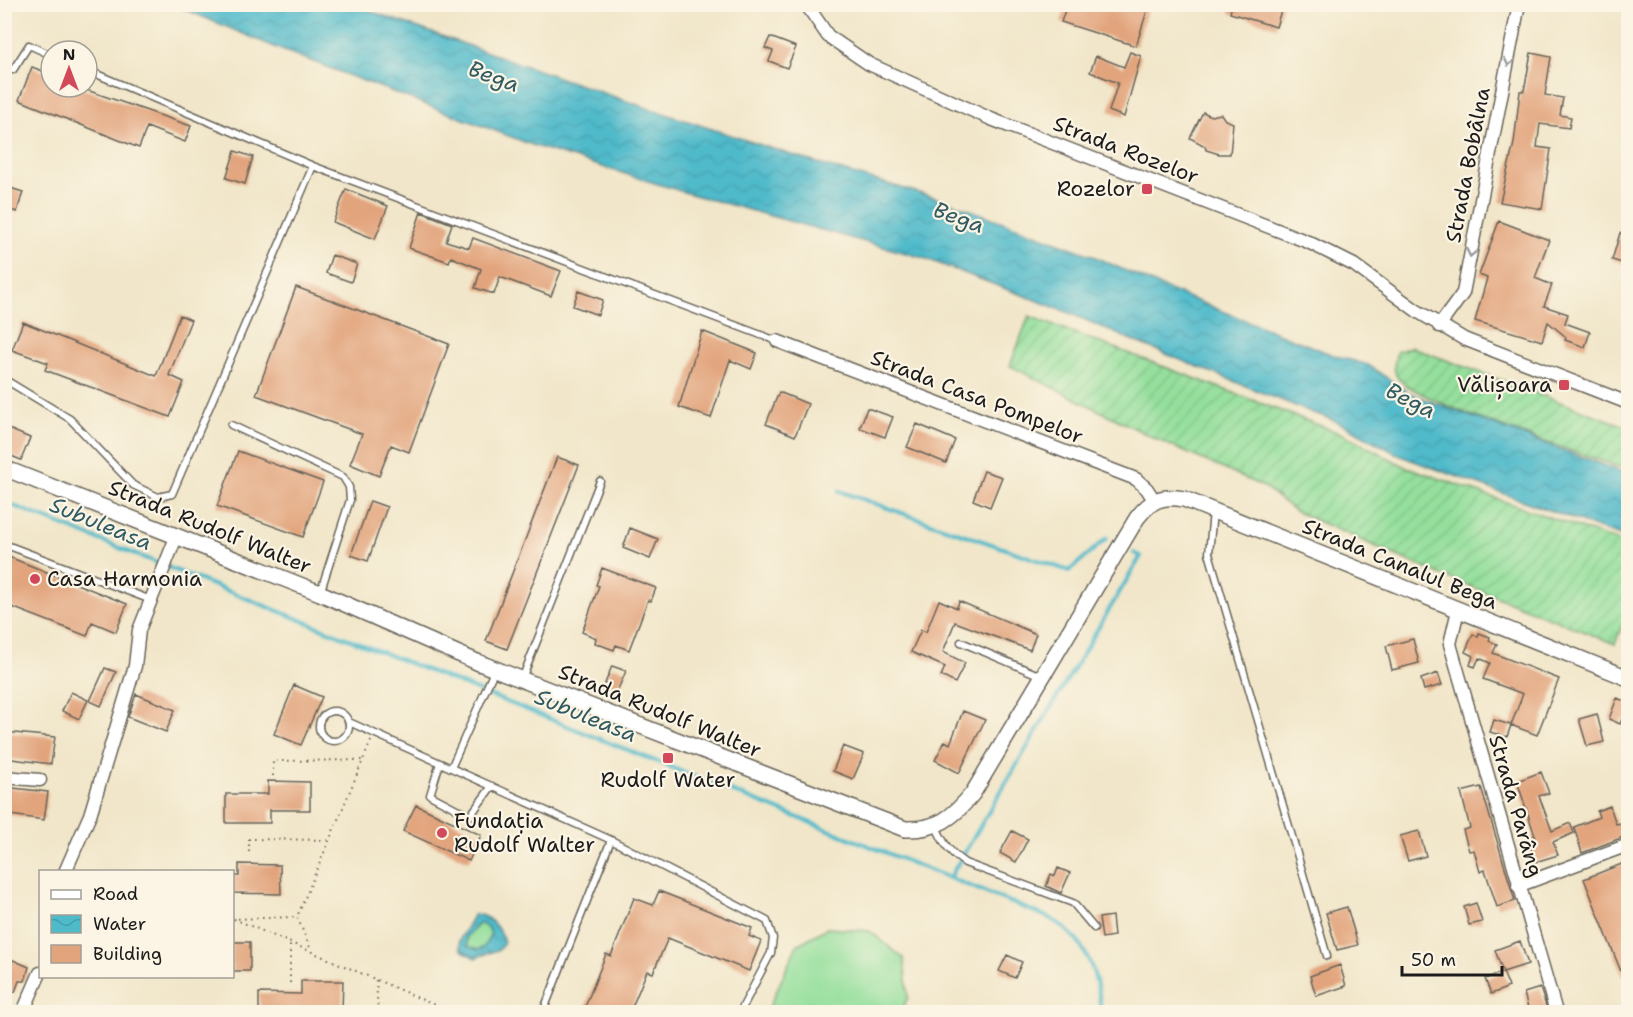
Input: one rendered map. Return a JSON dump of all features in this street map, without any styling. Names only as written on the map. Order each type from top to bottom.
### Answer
[{"type":"street","name":"Strada Rozelor","points":[[807,4],[828,36],[869,64],[991,119],[1308,242],[1354,265],[1439,326],[1464,339],[1629,403]]},
{"type":"street","name":"Strada Bobâlna","points":[[1439,326],[1463,292],[1519,4]]},
{"type":"street","name":"Strada Casa Pompelor","points":[[777,341],[1136,479],[1147,489],[1154,500]]},
{"type":"street","name":"Strada Rudolf Walter","points":[[4,468],[320,593],[493,672],[522,679],[887,824],[905,829],[936,826]]},
{"type":"street","name":"Strada Canalul Bega","points":[[1154,500],[1168,496],[1184,499],[1629,678]]},
{"type":"street","points":[[936,826],[948,820],[973,793],[1137,518],[1154,500]]},
{"type":"street","points":[[65,870],[90,815],[135,666],[139,630],[177,535]]},
{"type":"street","name":"Strada Parâng","points":[[1458,610],[1450,644],[1556,1012]]},
{"type":"street","points":[[4,777],[40,780]]},
{"type":"street","points":[[1518,886],[1629,845]]},
{"type":"street","points":[[23,1012],[39,975]]},
{"type":"lane","points":[[4,67],[13,70],[29,45],[39,50]]},
{"type":"lane","points":[[99,75],[313,166],[777,341]]},
{"type":"lane","points":[[4,379],[70,419],[133,485],[158,497],[172,494],[313,166]]},
{"type":"lane","points":[[231,425],[343,477],[349,487],[350,500],[320,593]]},
{"type":"lane","points":[[522,679],[600,481]]},
{"type":"lane","points":[[1213,511],[1209,553],[1327,957]]},
{"type":"lane","points":[[4,544],[151,600]]},
{"type":"lane","points":[[962,642],[1042,677]]},
{"type":"lane","points":[[451,768],[493,672]]},
{"type":"lane","points":[[349,722],[346,736],[332,742],[325,739],[318,726],[325,713],[332,711],[346,716],[349,722],[611,840],[768,921],[773,938],[771,953],[740,1012]]},
{"type":"lane","points":[[440,763],[430,795],[470,816],[492,786]]},
{"type":"lane","points":[[936,826],[948,849],[964,863],[1073,903],[1094,928]]},
{"type":"lane","points":[[543,1012],[611,840]]},
{"type":"path","points":[[312,952],[297,917],[374,733]]},
{"type":"path","points":[[273,776],[273,761],[363,760]]},
{"type":"path","points":[[249,852],[249,839],[329,840]]},
{"type":"path","points":[[234,919],[297,917]]},
{"type":"path","points":[[234,919],[452,1012]]},
{"type":"path","points":[[290,943],[290,983]]},
{"type":"path","points":[[376,980],[378,1012]]},
{"type":"green space","points":[[1029,316],[1345,435],[1404,466],[1628,545],[1628,610],[1615,644],[1434,572],[1295,511],[1264,487],[1156,439],[1010,366]]},
{"type":"green space","points":[[1411,347],[1628,427],[1628,470],[1469,414],[1412,389],[1398,378],[1395,368],[1397,351]]},
{"type":"green space","points":[[480,923],[491,933],[484,947],[477,950],[467,946],[467,936]]},
{"type":"green space","points":[[827,928],[870,931],[904,959],[908,997],[901,1012],[767,1012],[797,945]]},
{"type":"water","name":"Bega","points":[[174,5],[353,5],[629,102],[832,168],[944,200],[1091,255],[1159,286],[1333,355],[1368,365],[1409,393],[1628,474],[1628,539],[1406,458],[1325,417],[1067,312],[924,258],[687,193],[535,146],[282,50]]},
{"type":"water","points":[[474,914],[494,923],[504,942],[500,949],[475,958],[461,950],[459,941]],"holes":[[[480,923],[489,929],[491,934],[484,947],[477,950],[467,946],[467,936]]]},
{"type":"building","points":[[1067,4],[1127,4],[1147,11],[1136,46],[1061,22]]},
{"type":"building","points":[[1232,4],[1283,4],[1276,27],[1230,13]]},
{"type":"building","points":[[770,37],[796,47],[787,68],[769,61],[773,51],[765,48]]},
{"type":"building","points":[[1130,52],[1141,56],[1124,117],[1109,111],[1118,83],[1090,72],[1096,56],[1124,67]]},
{"type":"building","points":[[1531,53],[1551,57],[1545,95],[1563,98],[1560,115],[1571,117],[1569,128],[1540,124],[1537,147],[1551,149],[1542,209],[1500,202],[1514,143],[1520,91],[1524,91]]},
{"type":"building","points":[[32,67],[39,70],[39,99],[99,99],[99,94],[191,126],[185,142],[147,127],[139,148],[19,100]]},
{"type":"building","points":[[1203,112],[1211,116],[1221,114],[1225,120],[1233,123],[1230,154],[1219,154],[1206,150],[1205,146],[1190,138]]},
{"type":"building","points":[[235,151],[253,157],[245,184],[226,178]]},
{"type":"building","points":[[4,186],[23,192],[17,212],[4,208]]},
{"type":"building","points":[[346,189],[388,206],[375,239],[333,222]]},
{"type":"building","points":[[421,212],[452,224],[446,241],[469,248],[473,238],[561,271],[551,296],[500,277],[494,294],[475,288],[481,269],[451,257],[449,262],[409,248]]},
{"type":"building","points":[[1499,221],[1549,240],[1535,278],[1552,285],[1544,306],[1568,314],[1565,323],[1590,332],[1585,347],[1565,340],[1566,337],[1548,322],[1542,341],[1475,321],[1487,278],[1479,275]]},
{"type":"building","points":[[1620,233],[1629,235],[1629,265],[1612,260]]},
{"type":"building","points":[[332,255],[357,264],[351,282],[326,273]]},
{"type":"building","points":[[296,287],[449,344],[409,452],[391,445],[379,476],[350,464],[362,434],[256,395]]},
{"type":"building","points":[[578,291],[603,300],[598,315],[573,306]]},
{"type":"building","points":[[180,315],[191,320],[169,375],[184,382],[170,417],[45,370],[48,363],[12,350],[23,322],[156,376]]},
{"type":"building","points":[[702,331],[757,353],[751,369],[730,360],[711,418],[679,407]]},
{"type":"building","points":[[779,392],[808,404],[795,436],[766,424]]},
{"type":"building","points":[[867,408],[893,417],[885,437],[860,428]]},
{"type":"building","points":[[917,424],[955,440],[946,463],[907,447]]},
{"type":"building","points":[[4,427],[30,438],[21,460],[4,453]]},
{"type":"building","points":[[238,451],[323,482],[303,537],[217,506]]},
{"type":"building","points":[[557,457],[579,465],[507,649],[486,641]]},
{"type":"building","points":[[984,471],[1002,477],[990,507],[973,500]]},
{"type":"building","points":[[370,501],[387,507],[368,561],[351,555]]},
{"type":"building","points":[[630,528],[658,539],[650,559],[623,548]]},
{"type":"building","name":"Casa Harmonia","points":[[4,555],[127,604],[116,632],[92,622],[87,636],[4,604]]},
{"type":"building","points":[[602,568],[656,588],[651,601],[648,600],[629,650],[616,645],[614,650],[595,643],[596,638],[582,632],[599,586],[596,585]]},
{"type":"building","points":[[939,600],[957,608],[959,601],[1036,634],[1030,650],[955,622],[943,652],[965,663],[955,683],[941,676],[945,667],[911,652],[921,630],[926,632]]},
{"type":"building","points":[[1479,633],[1490,637],[1489,641],[1497,644],[1493,653],[1559,679],[1537,735],[1511,725],[1523,694],[1483,679],[1490,663],[1479,658],[1475,667],[1470,665],[1473,656],[1465,652],[1473,634],[1478,637]]},
{"type":"building","points":[[1413,639],[1419,663],[1392,670],[1386,646]]},
{"type":"building","points":[[612,666],[626,671],[615,696],[602,691]]},
{"type":"building","points":[[105,668],[116,672],[101,706],[90,701]]},
{"type":"building","points":[[1438,673],[1442,685],[1424,690],[1421,679]]},
{"type":"building","points":[[294,685],[322,697],[301,745],[274,734]]},
{"type":"building","points":[[71,692],[88,700],[79,719],[62,711]]},
{"type":"building","points":[[136,694],[175,710],[166,732],[128,717]]},
{"type":"building","points":[[1617,698],[1629,703],[1629,722],[1622,719],[1620,724],[1609,719]]},
{"type":"building","points":[[963,711],[985,720],[959,773],[935,760],[945,741],[950,744]]},
{"type":"building","points":[[1597,714],[1604,742],[1587,746],[1579,719]]},
{"type":"building","points":[[1494,720],[1511,725],[1507,737],[1490,732]]},
{"type":"building","points":[[4,732],[55,737],[51,764],[4,758]]},
{"type":"building","points":[[843,746],[864,754],[853,779],[833,771]]},
{"type":"building","points":[[1541,772],[1549,793],[1539,796],[1552,831],[1570,823],[1574,833],[1553,842],[1558,855],[1535,862],[1528,838],[1535,836],[1517,781]]},
{"type":"building","points":[[268,781],[310,782],[310,810],[270,810],[270,823],[226,823],[226,794],[268,794]]},
{"type":"building","points":[[4,787],[48,792],[44,820],[4,814]]},
{"type":"building","points":[[1481,787],[1515,901],[1497,907],[1485,870],[1480,872],[1474,850],[1469,851],[1463,830],[1470,828],[1461,792]]},
{"type":"building","name":"Fundația Rudolf Walter","points":[[416,805],[481,835],[469,861],[403,831]]},
{"type":"building","points":[[1610,806],[1616,824],[1621,823],[1626,836],[1582,853],[1574,827],[1599,817],[1597,811]]},
{"type":"building","points":[[1012,831],[1028,839],[1016,862],[1000,853]]},
{"type":"building","points":[[1419,831],[1426,856],[1408,861],[1400,836]]},
{"type":"building","points":[[1629,861],[1629,989],[1628,989],[1584,879]]},
{"type":"building","points":[[239,864],[280,865],[281,894],[234,893],[234,876],[239,876]]},
{"type":"building","points":[[1058,868],[1070,873],[1061,893],[1046,886],[1051,874],[1055,876]]},
{"type":"building","points":[[659,891],[752,928],[749,936],[761,941],[749,971],[668,938],[653,973],[647,971],[630,1012],[583,1012],[606,954],[611,956],[634,898],[653,905]]},
{"type":"building","points":[[1476,903],[1482,922],[1469,925],[1464,907]]},
{"type":"building","points":[[1347,907],[1358,945],[1337,950],[1326,913]]},
{"type":"building","points":[[1112,916],[1114,936],[1102,938],[1099,918]]},
{"type":"building","points":[[1520,941],[1528,964],[1503,972],[1495,950]]},
{"type":"building","points":[[234,942],[250,942],[250,971],[234,971]]},
{"type":"building","points":[[1007,955],[1022,962],[1015,978],[999,971]]},
{"type":"building","points":[[4,956],[29,967],[25,981],[19,981],[15,992],[4,992]]},
{"type":"building","points":[[1340,965],[1346,986],[1316,996],[1310,976]]},
{"type":"building","points":[[1503,972],[1509,987],[1491,994],[1485,979]]},
{"type":"building","points":[[301,981],[343,981],[342,1010],[259,1012],[259,993],[301,994]]},
{"type":"building","points":[[1540,988],[1548,1012],[1529,1012],[1524,993]]},
{"type":"waterway","points":[[839,491],[1069,571],[1107,538]]},
{"type":"waterway","name":"Subuleasa","points":[[4,502],[1045,916],[1070,933],[1079,943],[1092,968],[1101,1012]]},
{"type":"waterway","points":[[950,877],[1141,556],[1134,553]]},
{"type":"place","name":"Rozelor","points":[[1147,189]]},
{"type":"place","name":"Vălișoara","points":[[1564,385]]},
{"type":"place","name":"Casa Harmonia","points":[[35,579]]},
{"type":"place","name":"Rudolf Water","points":[[668,758]]},
{"type":"place","name":"Fundația Rudolf Walter","points":[[442,833]]}]
